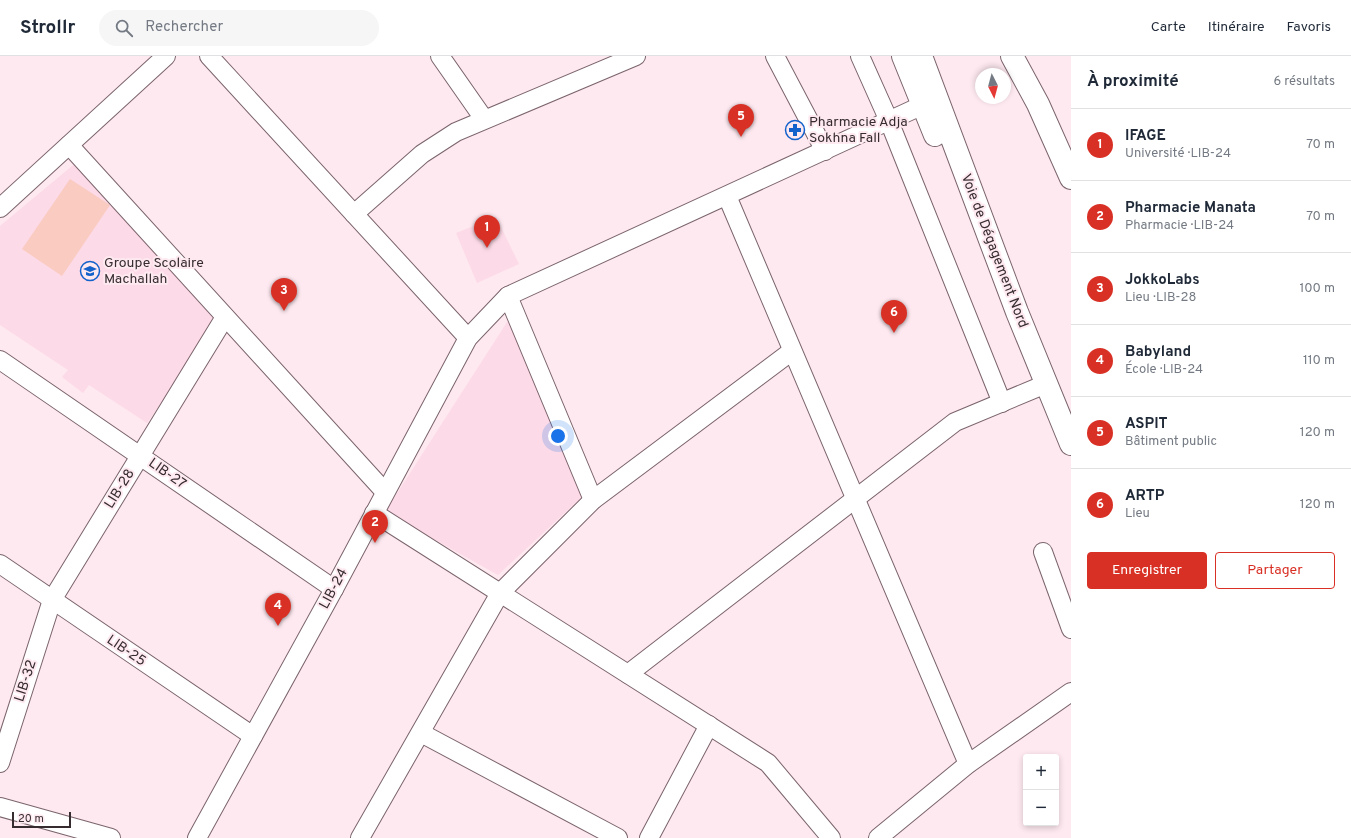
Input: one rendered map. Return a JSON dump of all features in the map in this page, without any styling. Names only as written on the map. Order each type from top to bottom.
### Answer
[{"type":"highway","points":[[903,56],[935,136],[976,203]]},
{"type":"highway","name":"Voie de Dégagement Nord","points":[[921,56],[1017,312],[1071,444]]},
{"type":"highway","points":[[1012,56],[1038,104]]},
{"type":"highway","points":[[1019,56],[1038,104],[1071,178]]},
{"type":"street","points":[[0,208],[166,56]]},
{"type":"street","points":[[209,56],[468,338]]},
{"type":"street","points":[[440,56],[484,119]]},
{"type":"street","points":[[775,56],[825,151]]},
{"type":"street","points":[[860,56],[889,121],[1002,402]]},
{"type":"street","points":[[354,214],[422,154],[456,132],[626,58]]},
{"type":"street","points":[[592,500],[508,296],[923,105]]},
{"type":"street","points":[[69,145],[385,492]]},
{"type":"street","points":[[727,196],[854,500],[968,764]]},
{"type":"street","name":"LIB-24","points":[[197,838],[334,589],[468,338],[508,296]]},
{"type":"street","name":"LIB-28","points":[[52,600],[225,317]]},
{"type":"street","points":[[360,838],[500,593],[592,500],[792,351]]},
{"type":"street","name":"LIB-27","points":[[0,360],[334,589]]},
{"type":"street","points":[[628,674],[955,422],[1046,384]]},
{"type":"street","points":[[374,513],[768,763],[831,838]]},
{"type":"street","points":[[1043,552],[1071,629]]},
{"type":"street","name":"LIB-25","points":[[0,564],[253,736]]},
{"type":"street","name":"LIB-32","points":[[0,763],[52,600]]},
{"type":"street","points":[[878,838],[968,764],[1071,692]]},
{"type":"street","points":[[649,838],[708,725]]},
{"type":"street","points":[[420,733],[618,838]]},
{"type":"street","points":[[0,807],[111,838]]},
{"type":"shaded area","name":"Groupe Scolaire Machallah","points":[[78,161],[222,316],[147,423],[89,385],[83,393],[62,377],[68,370],[0,325],[0,226]]},
{"type":"shaded area","points":[[70,179],[110,205],[62,276],[22,249]]},
{"type":"shaded area","points":[[496,217],[519,264],[477,283],[456,233]]},
{"type":"shaded area","points":[[509,319],[583,496],[498,575],[385,512]]},
{"type":"place","name":"Pharmacie Adja Sokhna Fall","points":[[795,130]]},
{"type":"place","name":"ASPIT","points":[[741,137]]},
{"type":"place","name":"IFAGE","points":[[487,248]]},
{"type":"place","name":"Groupe Scolaire Machallah","points":[[90,271]]},
{"type":"place","name":"JokkoLabs","points":[[284,311]]},
{"type":"place","name":"ARTP","points":[[894,333]]},
{"type":"place","name":"Pharmacie Manata","points":[[375,543]]},
{"type":"place","name":"Babyland","points":[[278,626]]}]
